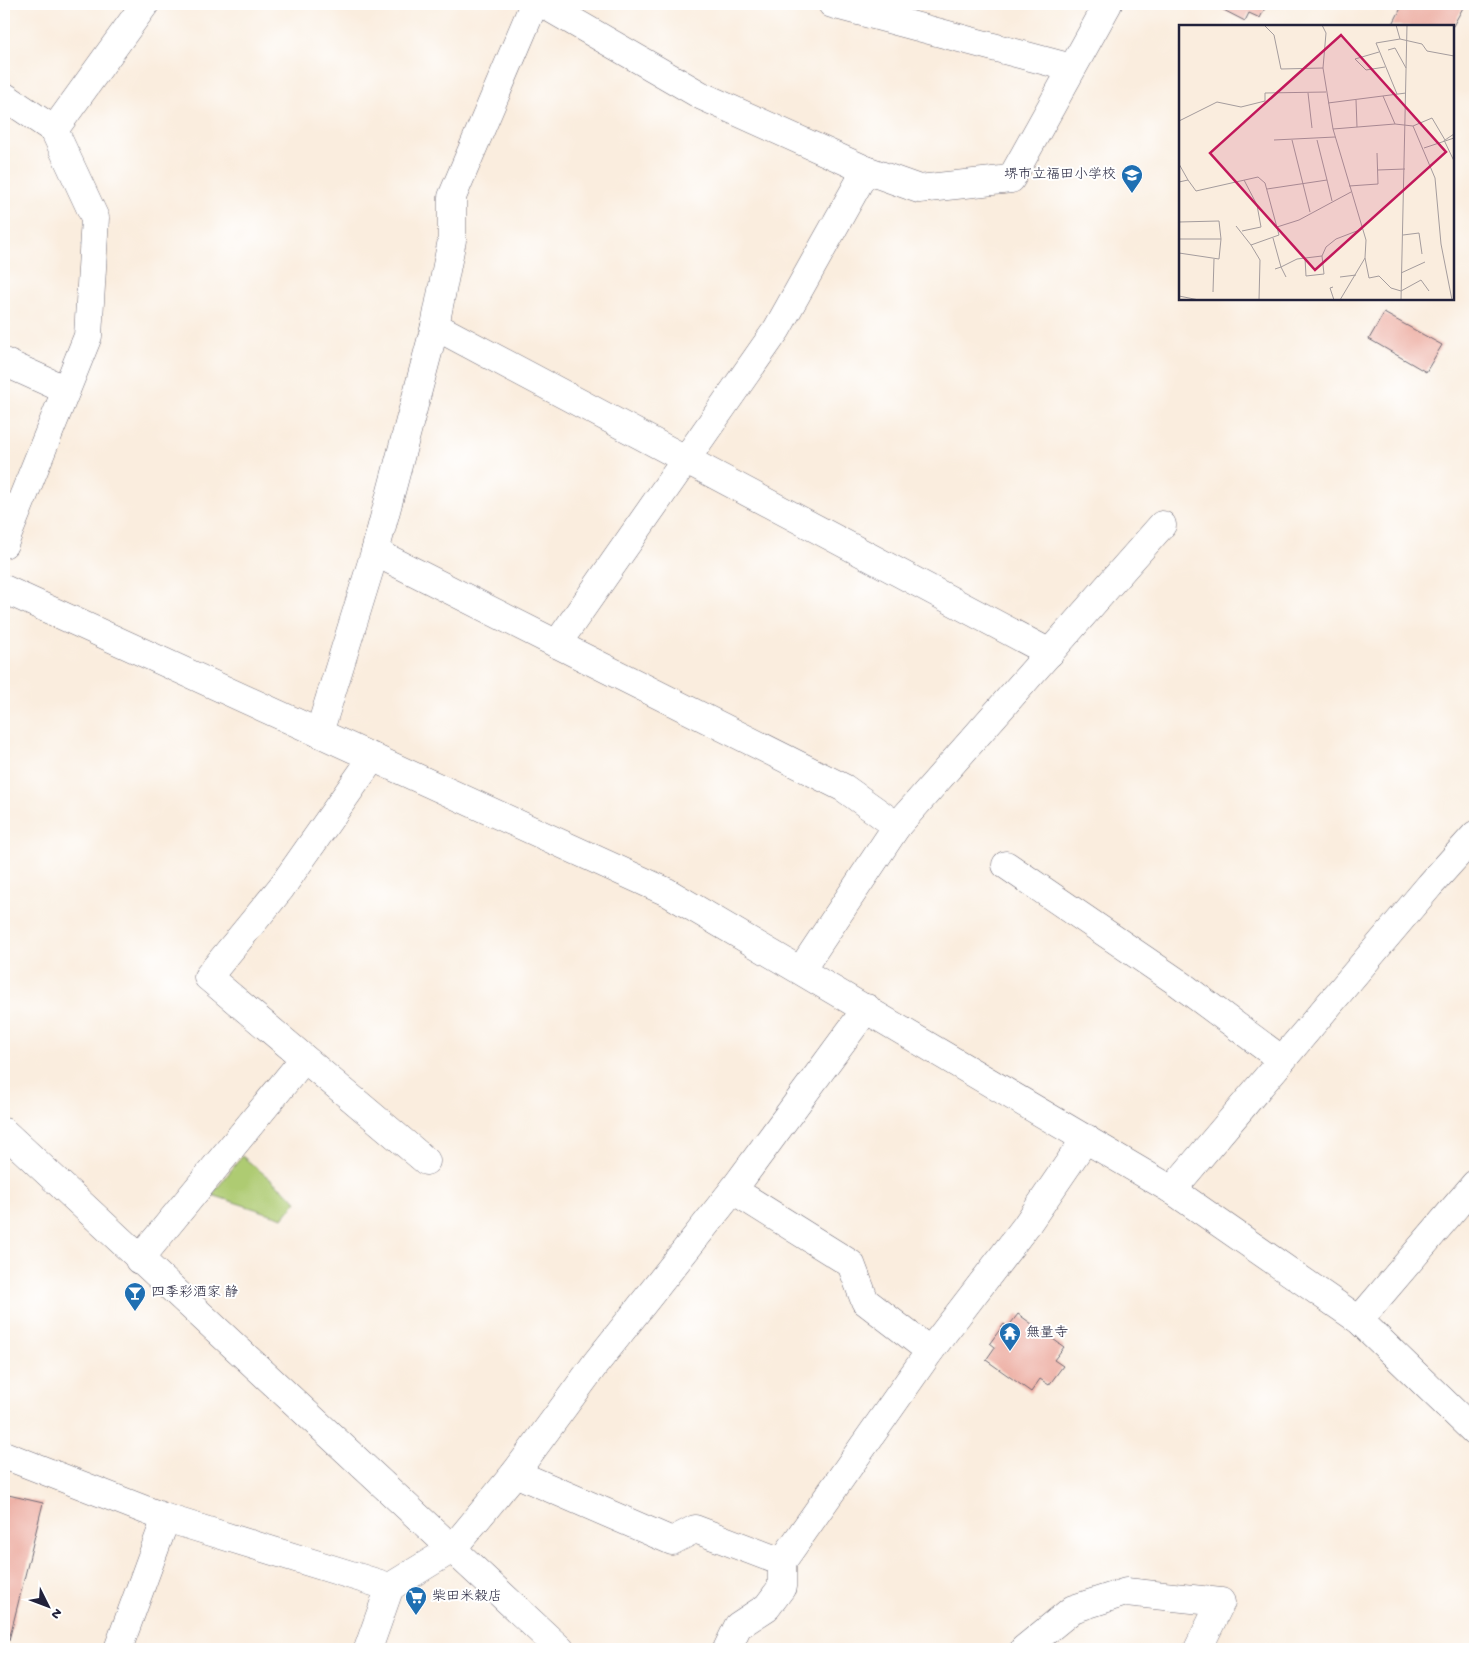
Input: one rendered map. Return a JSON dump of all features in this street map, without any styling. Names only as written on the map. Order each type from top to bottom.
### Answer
[{"type":"street","points":[[54,130],[145,4]]},
{"type":"street","points":[[319,733],[376,552],[436,326],[452,240],[452,197],[534,4]]},
{"type":"street","points":[[543,4],[702,96],[866,170],[919,189],[1011,179],[1108,4]]},
{"type":"street","points":[[832,4],[1072,68]]},
{"type":"street","points":[[4,96],[54,130],[95,218],[88,336],[4,544]]},
{"type":"street","points":[[557,644],[777,329],[866,170]]},
{"type":"street","points":[[436,326],[1050,653]]},
{"type":"street","points":[[4,362],[66,390]]},
{"type":"street","points":[[801,970],[897,826],[1162,525]]},
{"type":"street","points":[[376,552],[844,788],[897,826]]},
{"type":"street","points":[[4,589],[667,892],[1172,1190],[1359,1320],[1475,1432]]},
{"type":"street","points":[[373,758],[281,888],[208,977],[426,1161]]},
{"type":"street","points":[[1172,1190],[1430,885],[1475,835]]},
{"type":"street","points":[[1006,865],[1180,984],[1282,1060]]},
{"type":"street","points":[[368,1649],[390,1587],[452,1549],[515,1473],[596,1363],[733,1190],[866,1008]]},
{"type":"street","points":[[139,1260],[304,1059]]},
{"type":"street","points":[[4,1132],[139,1260],[560,1649]]},
{"type":"street","points":[[727,1649],[738,1626],[767,1607],[782,1587],[782,1562],[930,1351],[1026,1226],[1086,1138]]},
{"type":"street","points":[[1359,1320],[1475,1184]]},
{"type":"street","points":[[733,1190],[851,1264],[865,1301],[930,1351]]},
{"type":"street","points":[[4,1455],[166,1518],[390,1587]]},
{"type":"street","points":[[515,1473],[672,1541],[695,1529],[782,1562]]},
{"type":"street","points":[[118,1649],[166,1518]]},
{"type":"street","points":[[1024,1649],[1073,1609],[1126,1592],[1221,1602],[1198,1649]]},
{"type":"green space","points":[[242,1156],[297,1201],[283,1218],[212,1195]]},
{"type":"building","points":[[1212,4],[1267,4],[1260,18],[1249,13],[1245,21]]},
{"type":"building","points":[[1403,4],[1465,4],[1454,25],[1392,25]]},
{"type":"building","points":[[1384,313],[1442,345],[1426,372],[1369,339]]},
{"type":"building","points":[[1018,1314],[1064,1347],[1054,1360],[1063,1366],[1049,1385],[1040,1379],[1031,1392],[986,1360],[995,1347],[990,1343],[1004,1324],[1008,1327]]},
{"type":"building","points":[[4,1494],[43,1503],[9,1640],[4,1639]]},
{"type":"place","name":"堺市立福田小学校","points":[[1132,194]]},
{"type":"place","name":"四季彩酒家 静","points":[[135,1312]]},
{"type":"place","name":"無量寺","points":[[1010,1352]]},
{"type":"place","name":"柴田米穀店","points":[[416,1616]]}]
